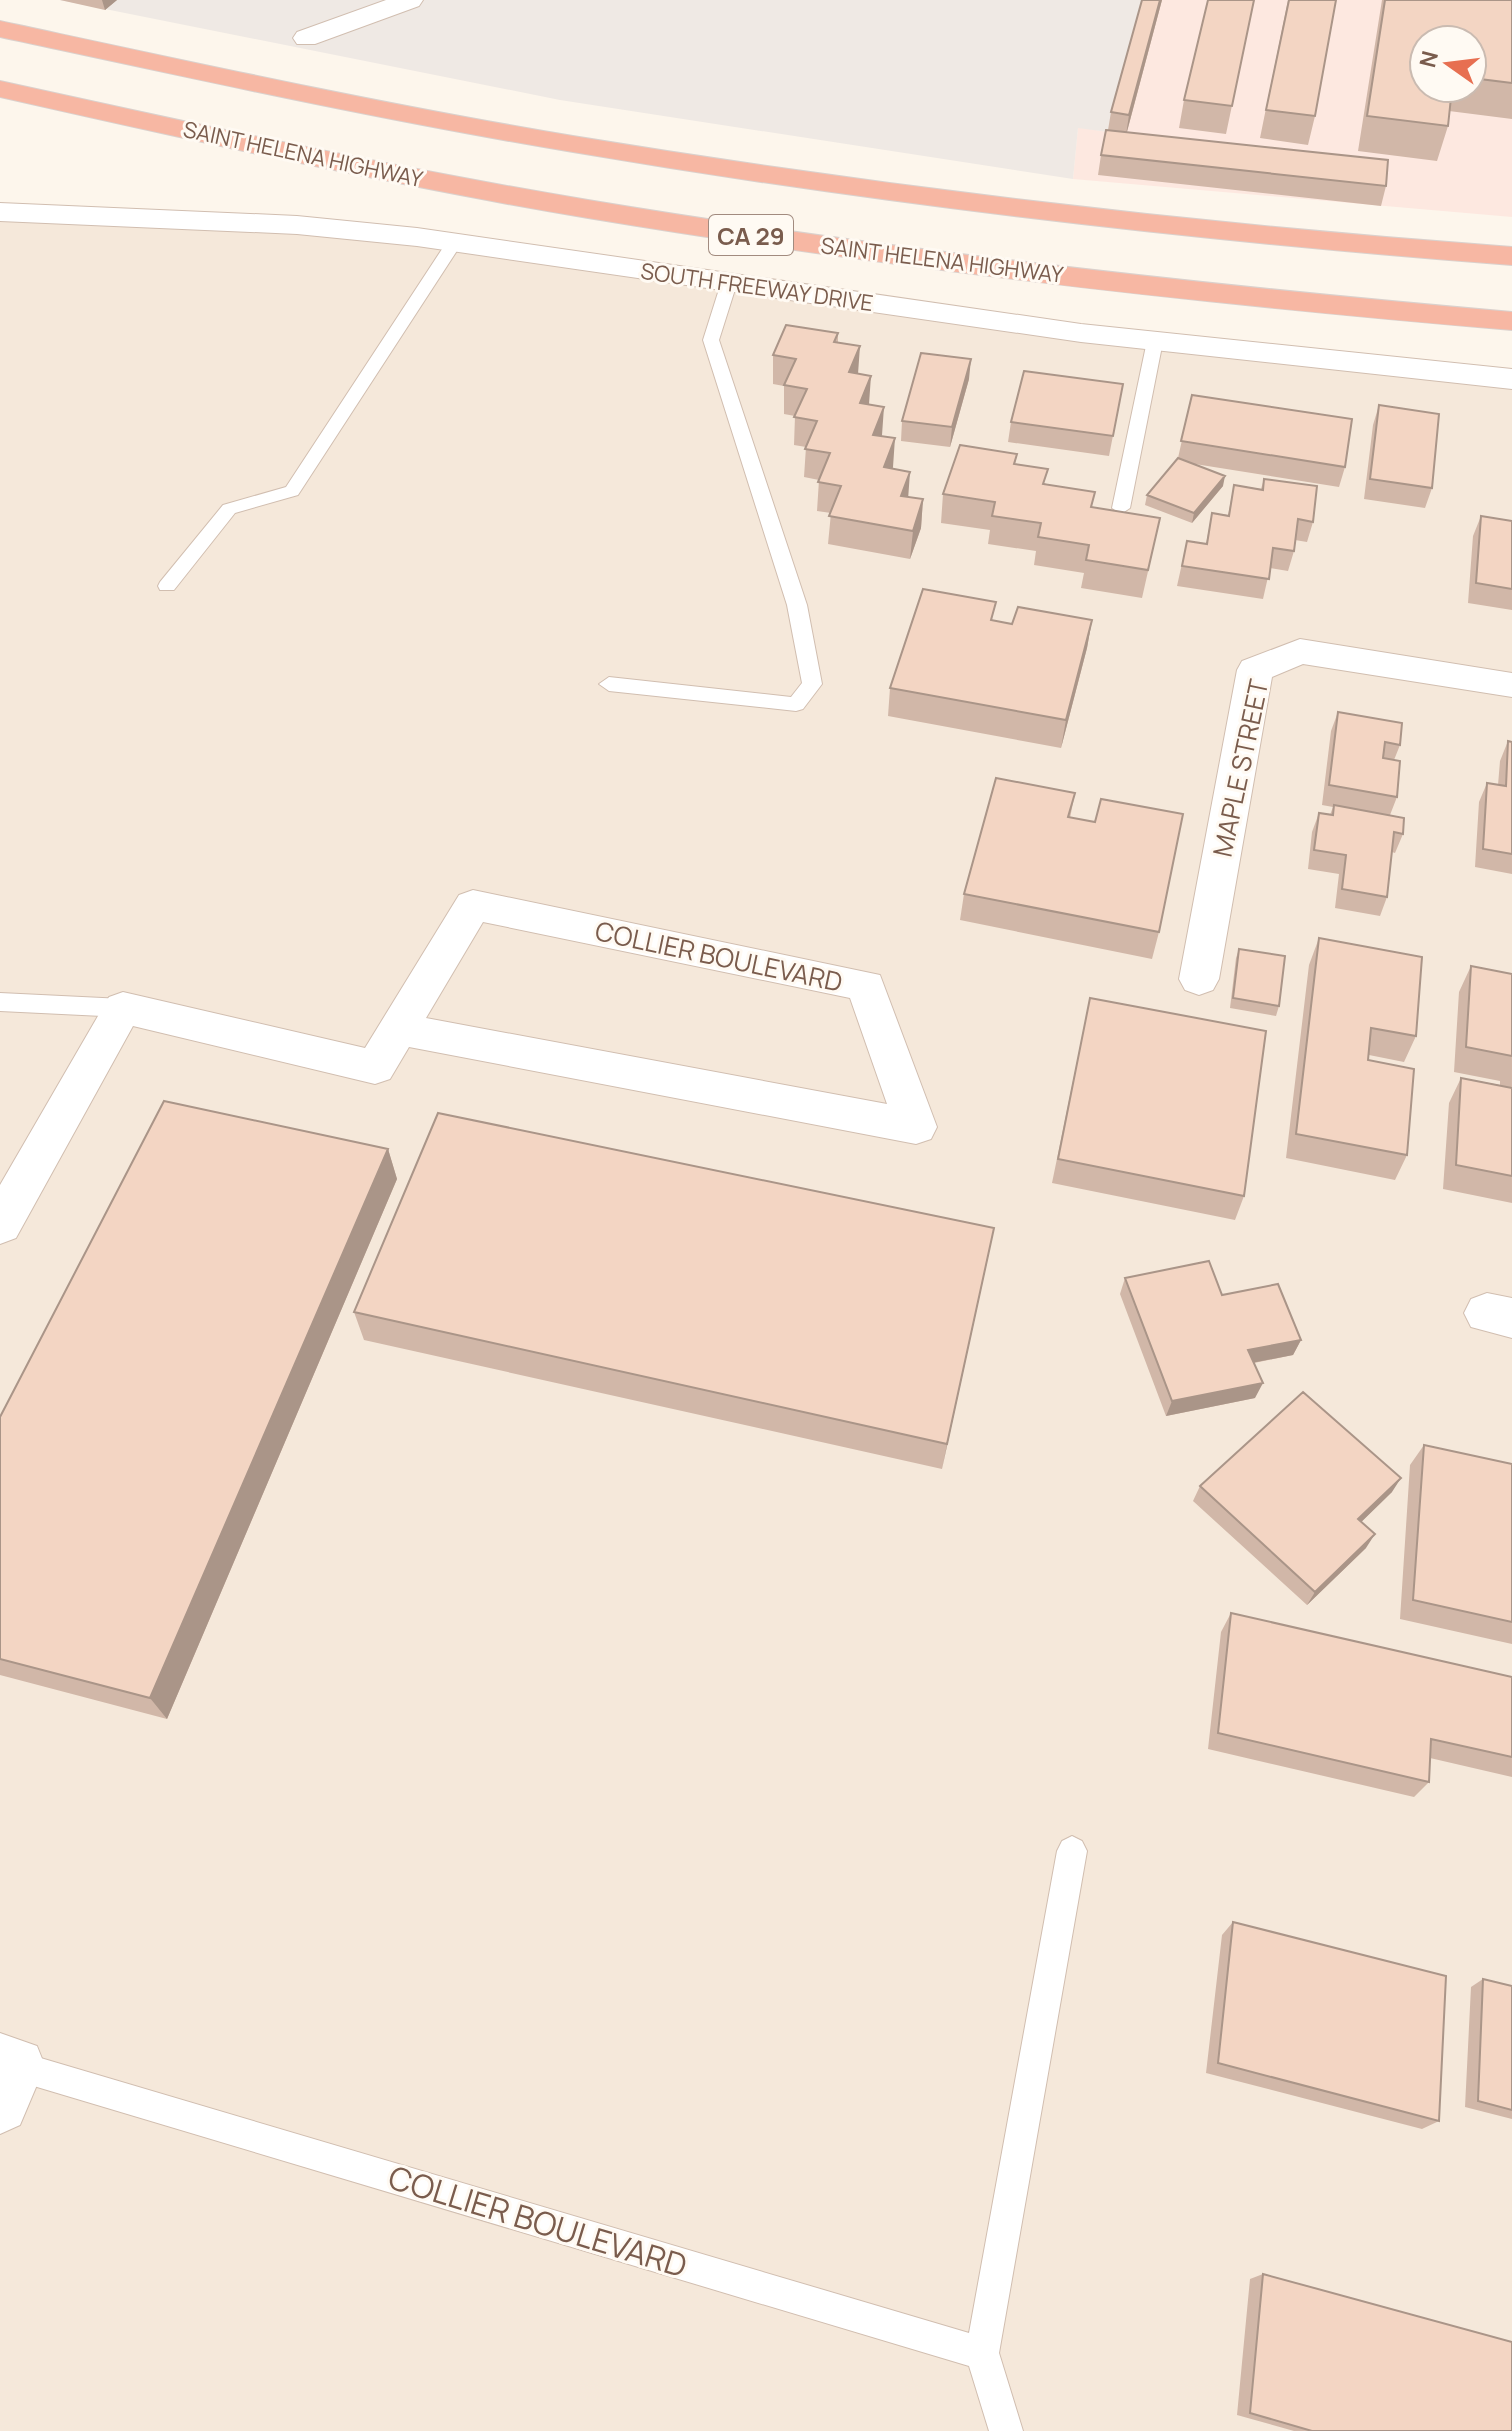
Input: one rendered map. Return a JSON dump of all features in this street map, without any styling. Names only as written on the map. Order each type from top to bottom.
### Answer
[{"type":"highway","name":"CA 29","points":[[0,29],[435,120],[765,174],[1120,220],[1512,256]]},
{"type":"highway","name":"SAINT HELENA HIGHWAY","points":[[0,89],[418,178],[743,233],[1125,284],[1512,321]]},
{"type":"street","points":[[306,38],[410,0]]},
{"type":"street","name":"SOUTH FREEWAY DRIVE","points":[[0,212],[297,225],[454,243],[1155,341],[1512,379]]},
{"type":"street","name":"MAPLE STREET","points":[[1199,979],[1255,670],[1300,651],[1512,685]]},
{"type":"street","name":"COLLIER BOULEVARD","points":[[123,1008],[375,1067],[473,905],[866,986],[916,1127],[398,1029]]},
{"type":"street","points":[[0,1225],[123,1008]]},
{"type":"lane","points":[[167,586],[229,509],[292,491],[454,243]]},
{"type":"lane","points":[[609,684],[796,704],[812,684],[797,605],[711,340],[729,283]]},
{"type":"lane","points":[[1121,508],[1155,341]]},
{"type":"lane","points":[[0,1002],[123,1008]]},
{"type":"lane","points":[[1006,2431],[982,2353],[1072,1851]]},
{"type":"lane","name":"COLLIER BOULEVARD","points":[[6,2077],[982,2353]]},
{"type":"shaded area","points":[[60,0],[1144,0],[1108,132],[1078,128],[1073,179],[560,100]]},
{"type":"shaded area","points":[[1144,0],[1512,0],[1512,217],[1073,179],[1078,127],[1107,132]]},
{"type":"shaded area","points":[[0,212],[297,225],[1512,379],[1512,2431],[0,2431]]},
{"type":"building","points":[[1142,0],[1160,0],[1129,115],[1111,112]]},
{"type":"building","points":[[1208,0],[1254,0],[1232,106],[1184,100]]},
{"type":"building","points":[[1289,0],[1336,0],[1315,116],[1266,110]]},
{"type":"building","points":[[1385,0],[1512,0],[1512,83],[1488,80],[1488,24],[1408,24],[1408,104],[1450,104],[1448,126],[1367,116]]},
{"type":"building","points":[[1106,130],[1388,160],[1386,186],[1101,155]]},
{"type":"building","points":[[786,325],[838,333],[834,342],[860,346],[849,372],[871,376],[860,403],[884,407],[873,435],[895,438],[884,467],[910,472],[901,496],[923,499],[913,531],[829,516],[841,486],[818,482],[830,453],[805,449],[817,421],[794,417],[807,389],[784,385],[796,359],[773,355]]},
{"type":"building","points":[[921,353],[971,359],[952,427],[902,421]]},
{"type":"building","points":[[1024,371],[1123,384],[1113,436],[1011,422]]},
{"type":"building","points":[[1192,395],[1352,419],[1345,467],[1181,441]]},
{"type":"building","points":[[1379,405],[1439,414],[1432,488],[1370,479]]},
{"type":"building","points":[[960,445],[1017,454],[1014,464],[1048,469],[1043,484],[1095,492],[1091,507],[1160,518],[1148,570],[1086,560],[1089,545],[1038,537],[1041,523],[992,516],[995,502],[943,494]]},
{"type":"building","points":[[1178,458],[1225,476],[1194,513],[1147,495]]},
{"type":"building","points":[[1264,479],[1317,486],[1313,522],[1298,519],[1294,551],[1273,548],[1269,579],[1182,566],[1187,541],[1207,544],[1212,513],[1229,516],[1234,485],[1263,490]]},
{"type":"building","points":[[1481,516],[1512,521],[1512,589],[1476,583]]},
{"type":"building","points":[[923,589],[996,602],[991,620],[1012,624],[1018,607],[1092,620],[1066,720],[890,688]]},
{"type":"building","points":[[1338,712],[1402,723],[1400,745],[1385,742],[1383,758],[1400,761],[1397,797],[1329,785]]},
{"type":"building","points":[[1508,741],[1512,742],[1512,854],[1483,849],[1487,783],[1506,786]]},
{"type":"building","points":[[996,778],[1075,793],[1068,817],[1095,822],[1101,799],[1183,814],[1159,932],[964,894]]},
{"type":"building","points":[[1334,805],[1404,818],[1403,834],[1394,832],[1387,897],[1342,889],[1346,855],[1314,850],[1319,813],[1333,815]]},
{"type":"building","points":[[1319,938],[1422,957],[1416,1036],[1371,1028],[1368,1060],[1414,1069],[1407,1155],[1296,1134]]},
{"type":"building","points":[[1239,949],[1285,956],[1279,1006],[1233,998]]},
{"type":"building","points":[[1471,966],[1512,974],[1512,1056],[1466,1047]]},
{"type":"building","points":[[1090,998],[1266,1031],[1244,1196],[1058,1159]]},
{"type":"building","points":[[1461,1078],[1512,1088],[1512,1176],[1456,1165]]},
{"type":"building","points":[[164,1101],[388,1149],[150,1698],[0,1659],[0,1417]]},
{"type":"building","points":[[438,1113],[994,1228],[947,1444],[354,1312]]},
{"type":"building","points":[[1209,1261],[1222,1295],[1278,1284],[1301,1340],[1248,1350],[1263,1383],[1172,1401],[1125,1278]]},
{"type":"building","points":[[1303,1392],[1401,1478],[1358,1519],[1375,1534],[1315,1592],[1200,1486]]},
{"type":"building","points":[[1424,1445],[1512,1464],[1512,1622],[1413,1600]]},
{"type":"building","points":[[1231,1613],[1512,1677],[1512,1757],[1431,1739],[1429,1782],[1218,1733]]},
{"type":"building","points":[[1233,1922],[1446,1976],[1439,2121],[1218,2063]]},
{"type":"building","points":[[1483,1979],[1512,1986],[1512,2110],[1478,2101]]},
{"type":"building","points":[[1263,2274],[1512,2342],[1512,2431],[1312,2431],[1250,2413]]}]
